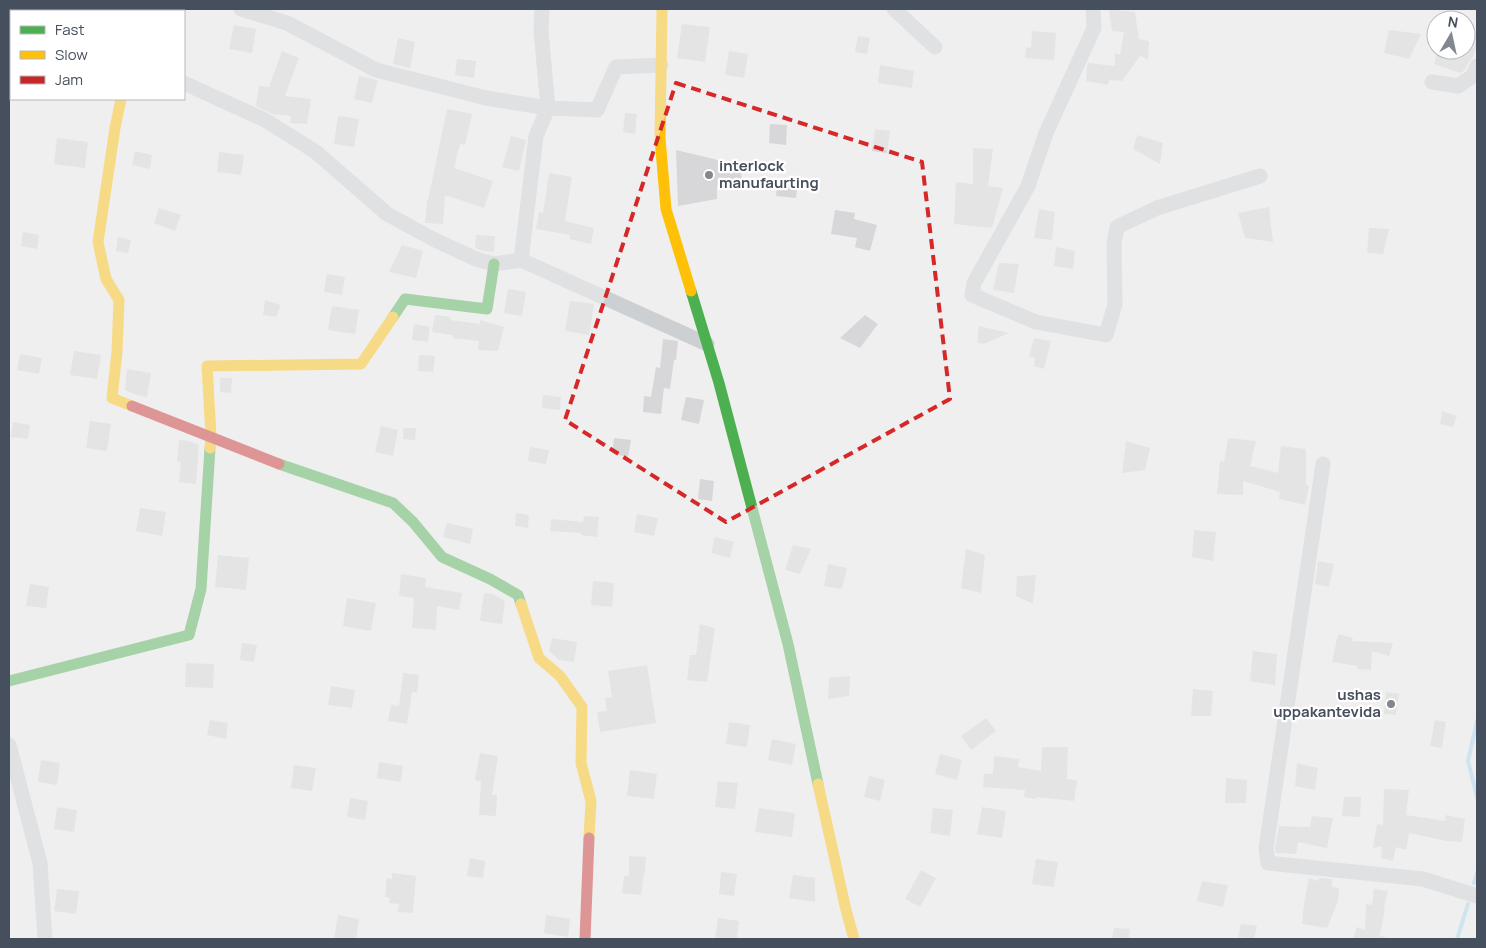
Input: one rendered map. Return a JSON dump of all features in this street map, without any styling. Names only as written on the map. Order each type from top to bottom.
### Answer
[{"type":"street","points":[[241,9],[287,24],[376,70],[486,98],[548,108],[597,110],[616,67],[661,65]]},
{"type":"street","points":[[521,260],[536,136],[548,108],[541,31],[542,9]]},
{"type":"street","points":[[662,9],[660,138],[666,209],[719,383],[788,644],[854,939]]},
{"type":"street","points":[[894,9],[935,47]]},
{"type":"street","points":[[1094,9],[1094,28],[1046,134],[1028,186],[974,284],[972,295],[1036,322],[1106,335],[1115,304],[1114,243],[1117,227],[1157,208],[1260,176]]},
{"type":"street","points":[[1432,82],[1458,86],[1473,76],[1477,66]]},
{"type":"street","points":[[185,83],[265,120],[316,152],[387,214],[433,239],[476,259],[494,264],[521,260],[707,344]]},
{"type":"street","points":[[121,100],[114,128],[98,242],[106,279],[119,300],[117,352],[112,398],[290,468],[393,503],[413,522],[442,557],[490,579],[518,595],[539,658],[560,676],[582,707],[581,763],[591,801],[585,939]]},
{"type":"street","points":[[9,681],[189,635],[201,589],[211,436],[207,366],[361,364],[405,299],[487,309],[494,264]]},
{"type":"street","points":[[1323,464],[1266,848],[1268,863],[1423,879],[1477,896]]},
{"type":"street","points":[[9,745],[13,780],[40,862],[45,939]]},
{"type":"highlighted area","points":[[676,83],[922,162],[950,399],[726,522],[565,420]]},
{"type":"building","points":[[1109,9],[1135,12],[1139,39],[1149,41],[1148,59],[1140,56],[1122,81],[1109,80],[1108,85],[1086,81],[1088,63],[1115,66],[1115,53],[1120,55],[1124,32],[1112,31]]},
{"type":"building","points":[[682,24],[710,27],[705,62],[677,58]]},
{"type":"building","points":[[234,25],[256,29],[252,53],[229,49]]},
{"type":"building","points":[[1389,30],[1421,34],[1409,59],[1384,53]]},
{"type":"building","points":[[1032,31],[1056,33],[1054,60],[1025,58],[1026,47],[1031,48]]},
{"type":"building","points":[[858,36],[870,38],[867,54],[855,52]]},
{"type":"building","points":[[398,38],[415,42],[410,68],[393,64]]},
{"type":"building","points":[[282,51],[299,58],[285,96],[311,99],[307,124],[290,123],[291,116],[272,114],[256,106],[259,86],[269,87]]},
{"type":"building","points":[[729,51],[748,54],[744,78],[725,75]]},
{"type":"building","points":[[457,59],[476,61],[474,78],[455,75]]},
{"type":"building","points":[[1435,60],[1470,60],[1465,70],[1460,73],[1434,64]]},
{"type":"building","points":[[880,65],[914,71],[912,88],[878,83]]},
{"type":"building","points":[[359,76],[378,80],[372,103],[354,99]]},
{"type":"building","points":[[447,109],[472,114],[465,145],[460,144],[454,168],[493,181],[484,208],[445,195],[443,224],[425,223],[427,200]]},
{"type":"building","points":[[625,113],[637,114],[635,134],[623,132]]},
{"type":"building","points":[[338,116],[359,119],[354,147],[334,144]]},
{"type":"building","points":[[770,124],[787,125],[786,145],[769,143]]},
{"type":"building","points":[[875,129],[890,131],[887,153],[872,151]]},
{"type":"building","points":[[1137,135],[1163,143],[1160,164],[1133,149]]},
{"type":"building","points":[[511,136],[526,140],[519,171],[502,167]]},
{"type":"building","points":[[57,138],[88,142],[85,168],[54,164]]},
{"type":"building","points":[[973,148],[993,149],[988,186],[1003,188],[992,228],[954,224],[956,182],[973,184]]},
{"type":"building","name":"interlock manufaurting","points":[[676,150],[739,165],[744,187],[717,186],[717,199],[678,206]]},
{"type":"building","points":[[135,151],[152,155],[150,169],[132,165]]},
{"type":"building","points":[[219,152],[244,155],[241,175],[217,172]]},
{"type":"building","points":[[549,173],[572,177],[565,221],[594,228],[591,244],[569,239],[570,235],[536,229],[539,212],[543,213]]},
{"type":"building","points":[[778,178],[798,179],[796,198],[776,196]]},
{"type":"building","points":[[1269,207],[1273,242],[1245,238],[1238,213]]},
{"type":"building","points":[[159,208],[181,215],[175,231],[154,223]]},
{"type":"building","points":[[1039,209],[1055,212],[1052,240],[1034,238]]},
{"type":"building","points":[[835,210],[855,213],[854,219],[877,225],[870,251],[855,247],[857,238],[831,234]]},
{"type":"building","points":[[1369,228],[1389,229],[1383,254],[1367,253]]},
{"type":"building","points":[[23,232],[39,235],[37,249],[21,246]]},
{"type":"building","points":[[476,235],[495,236],[494,252],[475,248]]},
{"type":"building","points":[[118,237],[131,240],[128,253],[116,251]]},
{"type":"building","points":[[402,245],[423,251],[416,278],[389,272]]},
{"type":"building","points":[[1056,247],[1075,251],[1073,269],[1054,266]]},
{"type":"building","points":[[999,263],[1019,264],[1014,293],[993,290]]},
{"type":"building","points":[[327,274],[345,277],[342,295],[324,292]]},
{"type":"building","points":[[508,289],[526,292],[522,316],[504,313]]},
{"type":"building","points":[[265,300],[281,305],[276,317],[263,315]]},
{"type":"building","points":[[570,301],[594,304],[589,335],[565,331]]},
{"type":"building","points":[[332,306],[359,310],[355,334],[328,330]]},
{"type":"building","points":[[435,315],[451,317],[450,320],[480,324],[480,320],[504,327],[498,351],[478,350],[479,341],[453,338],[453,335],[432,332]]},
{"type":"building","points":[[865,315],[878,324],[860,348],[840,338]]},
{"type":"building","points":[[414,324],[430,327],[428,342],[412,340]]},
{"type":"building","points":[[979,326],[1009,333],[984,344],[977,343]]},
{"type":"building","points":[[1034,338],[1051,341],[1044,369],[1034,366],[1035,358],[1029,357]]},
{"type":"building","points":[[663,339],[678,341],[670,389],[664,388],[661,414],[643,412],[644,396],[651,397],[656,367],[660,368]]},
{"type":"building","points":[[74,351],[101,355],[97,379],[70,375]]},
{"type":"building","points":[[20,354],[42,358],[39,374],[17,370]]},
{"type":"building","points":[[419,355],[435,356],[433,372],[418,371]]},
{"type":"building","points":[[127,369],[151,373],[147,397],[125,390]]},
{"type":"building","points":[[220,378],[232,378],[231,393],[220,392]]},
{"type":"building","points":[[543,395],[561,397],[560,410],[542,408]]},
{"type":"building","points":[[686,397],[704,400],[699,424],[681,420]]},
{"type":"building","points":[[1442,411],[1457,416],[1453,427],[1440,424]]},
{"type":"building","points":[[90,421],[111,424],[107,451],[86,448]]},
{"type":"building","points":[[13,422],[30,425],[28,439],[11,437]]},
{"type":"building","points":[[381,426],[398,430],[393,456],[375,452]]},
{"type":"building","points":[[403,428],[416,428],[415,440],[403,439]]},
{"type":"building","points":[[614,438],[631,440],[628,457],[612,454]]},
{"type":"building","points":[[1228,438],[1256,441],[1250,466],[1278,473],[1281,446],[1306,449],[1306,485],[1309,486],[1305,505],[1279,499],[1280,492],[1243,481],[1243,495],[1217,494],[1220,461],[1224,462]]},
{"type":"building","points":[[179,440],[199,445],[196,484],[179,482],[181,462],[177,461]]},
{"type":"building","points":[[1126,441],[1150,448],[1145,470],[1122,473]]},
{"type":"building","points":[[530,447],[549,450],[546,464],[528,461]]},
{"type":"building","points":[[700,479],[714,481],[712,501],[698,499]]},
{"type":"building","points":[[140,508],[166,512],[162,536],[136,531]]},
{"type":"building","points":[[516,513],[529,515],[528,528],[515,526]]},
{"type":"building","points":[[637,514],[658,518],[654,536],[634,532]]},
{"type":"building","points":[[584,516],[599,517],[597,537],[581,535],[581,533],[550,531],[551,519],[583,522]]},
{"type":"building","points":[[447,523],[473,529],[470,544],[443,537]]},
{"type":"building","points":[[1194,530],[1216,532],[1213,561],[1192,557]]},
{"type":"building","points":[[715,537],[734,542],[730,558],[711,553]]},
{"type":"building","points":[[793,545],[811,549],[800,574],[785,570]]},
{"type":"building","points":[[966,549],[985,555],[981,593],[961,588]]},
{"type":"building","points":[[218,555],[249,558],[246,590],[215,587]]},
{"type":"building","points":[[1318,561],[1334,564],[1329,587],[1315,584]]},
{"type":"building","points":[[828,564],[847,568],[842,589],[824,586]]},
{"type":"building","points":[[401,574],[426,578],[425,587],[462,593],[459,610],[437,606],[436,630],[412,628],[414,598],[399,596]]},
{"type":"building","points":[[1036,575],[1033,604],[1016,596],[1017,576]]},
{"type":"building","points":[[593,581],[614,583],[612,607],[591,605]]},
{"type":"building","points":[[30,584],[49,587],[46,608],[26,606]]},
{"type":"building","points":[[484,593],[493,594],[505,601],[502,624],[480,621]]},
{"type":"building","points":[[347,598],[376,603],[371,631],[343,626]]},
{"type":"building","points":[[700,624],[715,628],[707,682],[687,680],[690,655],[696,655]]},
{"type":"building","points":[[1338,634],[1353,638],[1352,641],[1393,643],[1389,656],[1372,651],[1371,670],[1357,669],[1358,666],[1332,662]]},
{"type":"building","points":[[552,638],[577,642],[574,662],[559,660],[549,651]]},
{"type":"building","points":[[242,643],[257,645],[254,662],[240,660]]},
{"type":"building","points":[[1253,651],[1277,654],[1275,685],[1250,681]]},
{"type":"building","points":[[186,663],[214,664],[213,688],[185,687]]},
{"type":"building","points":[[647,665],[656,723],[600,732],[597,712],[607,711],[605,698],[612,697],[608,671]]},
{"type":"building","points":[[403,673],[419,675],[417,693],[412,692],[407,724],[388,721],[391,705],[399,706]]},
{"type":"building","points":[[850,676],[849,696],[828,699],[829,678]]},
{"type":"building","points":[[331,686],[355,690],[352,708],[328,705]]},
{"type":"building","points":[[1193,689],[1213,691],[1211,716],[1191,716]]},
{"type":"building","name":"ushas uppakantevida","points":[[1386,692],[1399,694],[1396,715],[1384,714]]},
{"type":"building","points":[[986,718],[996,731],[971,750],[961,736]]},
{"type":"building","points":[[210,720],[228,723],[226,739],[207,735]]},
{"type":"building","points":[[1435,720],[1446,722],[1442,748],[1430,746]]},
{"type":"building","points":[[729,722],[750,725],[747,747],[726,744]]},
{"type":"building","points":[[772,739],[796,744],[792,765],[768,760]]},
{"type":"building","points":[[1042,747],[1068,747],[1067,779],[1077,780],[1074,801],[1037,797],[1036,799],[1024,797],[1025,790],[983,787],[984,774],[993,774],[994,756],[1019,759],[1018,767],[1041,771]]},
{"type":"building","points":[[480,753],[498,756],[492,795],[497,795],[496,816],[479,815],[481,781],[475,780]]},
{"type":"building","points":[[940,754],[962,760],[957,780],[935,774]]},
{"type":"building","points":[[41,760],[60,763],[57,785],[38,782]]},
{"type":"building","points":[[379,762],[403,766],[401,782],[377,778]]},
{"type":"building","points":[[1297,763],[1318,768],[1315,790],[1295,786]]},
{"type":"building","points":[[294,765],[316,768],[312,791],[291,788]]},
{"type":"building","points":[[630,770],[657,774],[654,799],[627,796]]},
{"type":"building","points":[[869,776],[885,780],[880,801],[864,797]]},
{"type":"building","points":[[1226,778],[1247,780],[1246,803],[1225,803]]},
{"type":"building","points":[[718,781],[738,783],[735,809],[715,807]]},
{"type":"building","points":[[1384,789],[1409,790],[1406,815],[1445,821],[1446,815],[1465,819],[1462,842],[1447,841],[1409,833],[1406,850],[1396,847],[1393,861],[1381,858],[1382,846],[1373,848],[1377,824],[1383,825]]},
{"type":"building","points":[[1344,797],[1361,797],[1360,817],[1342,816]]},
{"type":"building","points":[[350,798],[368,801],[365,820],[347,817]]},
{"type":"building","points":[[57,807],[77,810],[74,832],[54,829]]},
{"type":"building","points":[[982,807],[1006,811],[1002,838],[977,834]]},
{"type":"building","points":[[759,808],[795,813],[792,837],[755,832]]},
{"type":"building","points":[[933,808],[953,810],[950,836],[930,833]]},
{"type":"building","points":[[1312,816],[1333,818],[1327,848],[1298,842],[1296,854],[1276,853],[1275,848],[1279,826],[1310,827]]},
{"type":"building","points":[[629,856],[646,857],[641,895],[622,893],[624,876],[629,876]]},
{"type":"building","points":[[470,858],[485,861],[483,878],[467,876]]},
{"type":"building","points":[[1036,859],[1058,862],[1054,887],[1032,884]]},
{"type":"building","points":[[921,870],[936,878],[920,907],[905,899]]},
{"type":"building","points":[[721,872],[737,874],[734,896],[719,894]]},
{"type":"building","points":[[392,873],[416,876],[413,913],[398,912],[399,904],[389,903],[390,898],[385,897],[387,878],[392,879]]},
{"type":"building","points":[[793,875],[815,878],[815,902],[789,898]]},
{"type":"building","points":[[1309,878],[1318,881],[1319,878],[1332,879],[1332,887],[1339,888],[1338,901],[1327,928],[1302,924]]},
{"type":"building","points":[[1202,881],[1228,885],[1223,907],[1197,901]]},
{"type":"building","points":[[57,889],[79,891],[76,914],[54,911]]},
{"type":"building","points":[[1374,889],[1388,891],[1379,935],[1387,939],[1353,939],[1357,927],[1365,930],[1366,904],[1372,905]]},
{"type":"building","points":[[338,915],[359,919],[356,939],[334,939]]},
{"type":"building","points":[[546,915],[570,919],[568,937],[544,933]]},
{"type":"building","points":[[718,918],[739,921],[737,939],[715,939]]},
{"type":"building","points":[[1241,924],[1257,926],[1254,939],[1238,937]]},
{"type":"building","points":[[1114,928],[1130,929],[1129,939],[1112,939]]},
{"type":"waterway","points":[[1477,721],[1468,761],[1477,797]]},
{"type":"waterway","points":[[1474,883],[1477,873]]},
{"type":"waterway","points":[[1457,939],[1468,904]]},
{"type":"traffic: fast","points":[[393,317],[405,299],[487,309],[494,264]]},
{"type":"traffic: fast","points":[[691,291],[719,383],[788,644],[818,784]]},
{"type":"traffic: fast","points":[[9,681],[189,635],[201,589],[210,448]]},
{"type":"traffic: fast","points":[[279,464],[393,503],[413,522],[442,557],[490,579],[518,595],[521,604]]},
{"type":"traffic: slow","points":[[662,9],[660,138],[666,209],[691,291]]},
{"type":"traffic: slow","points":[[121,100],[98,242],[106,279],[119,300],[117,352],[112,398],[132,406]]},
{"type":"traffic: slow","points":[[210,448],[207,366],[361,364],[393,317]]},
{"type":"traffic: slow","points":[[521,604],[539,658],[560,676],[582,707],[581,763],[591,801],[589,838]]},
{"type":"traffic: slow","points":[[818,784],[854,939]]},
{"type":"traffic: jam","points":[[132,406],[279,464]]},
{"type":"traffic: jam","points":[[585,939],[589,838]]},
{"type":"place","name":"interlock manufaurting","points":[[709,175]]},
{"type":"place","name":"ushas uppakantevida","points":[[1391,704]]}]
